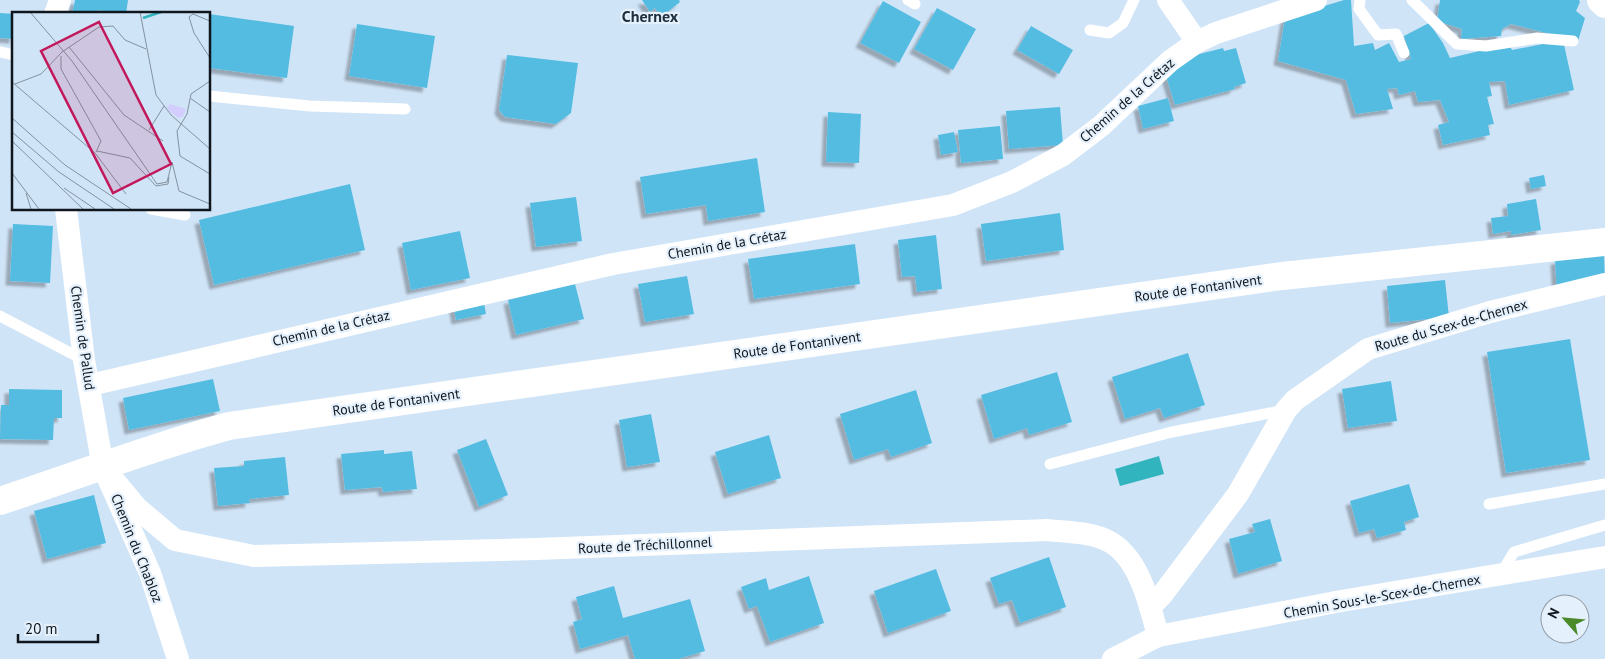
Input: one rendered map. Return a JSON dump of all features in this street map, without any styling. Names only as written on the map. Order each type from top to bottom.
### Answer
[{"type":"street","points":[[56,12],[60,0]]},
{"type":"street","points":[[1168,0],[1197,42]]},
{"type":"street","name":"Chemin de la Crétaz","points":[[90,385],[613,264],[952,205],[1012,182],[1062,155],[1101,126],[1159,70],[1197,42],[1216,33],[1316,0]]},
{"type":"street","points":[[1601,0],[1605,4]]},
{"type":"street","name":"Chemin de Pallud","points":[[66,210],[84,360],[90,385],[103,467]]},
{"type":"street","name":"Route de Fontanivent","points":[[0,501],[103,467],[160,445],[229,426],[1282,276],[1605,242]]},
{"type":"street","name":"Route du Scex-de-Chernex","points":[[1150,607],[1162,595],[1238,494],[1286,410],[1295,400],[1368,349],[1490,312],[1605,284]]},
{"type":"street","name":"Route de Tréchillonnel","points":[[103,467],[137,508],[175,540],[254,556],[536,549],[1047,530],[1080,533],[1110,542],[1126,556],[1150,607],[1158,636]]},
{"type":"street","name":"Chemin du Chabloz","points":[[103,467],[150,573],[178,659]]},
{"type":"street","name":"Chemin Sous-le-Scex-de-Chernex","points":[[1113,659],[1158,636],[1341,601],[1605,557]]},
{"type":"lane","points":[[1090,30],[1108,33],[1122,23],[1134,0]]},
{"type":"lane","points":[[1360,0],[1359,9],[1378,35],[1396,34],[1404,53]]},
{"type":"lane","points":[[1412,0],[1457,44],[1486,46],[1536,38],[1573,41]]},
{"type":"lane","points":[[210,96],[310,106],[405,109]]},
{"type":"lane","points":[[156,210],[186,215]]},
{"type":"lane","points":[[0,316],[84,360]]},
{"type":"lane","points":[[1050,464],[1172,432],[1286,410]]},
{"type":"lane","points":[[1489,504],[1605,484]]},
{"type":"lane","points":[[1499,576],[1514,552],[1605,525]]},
{"type":"water","points":[[1159,456],[1164,474],[1120,486],[1115,469]]},
{"type":"building","points":[[75,0],[128,0],[126,12],[97,10],[96,12],[72,12]]},
{"type":"building","points":[[642,0],[679,0],[680,2],[661,17],[655,8],[650,12]]},
{"type":"building","points":[[1344,0],[1351,0],[1354,46],[1373,43],[1375,50],[1389,43],[1399,62],[1411,59],[1404,36],[1429,23],[1443,43],[1450,58],[1509,44],[1512,50],[1563,40],[1574,90],[1509,105],[1505,81],[1489,82],[1492,96],[1487,97],[1494,124],[1488,125],[1490,135],[1443,145],[1438,125],[1449,122],[1440,100],[1418,102],[1415,91],[1399,95],[1397,88],[1387,89],[1393,109],[1356,114],[1346,80],[1278,61],[1285,18]]},
{"type":"building","points":[[1440,0],[1579,0],[1576,11],[1585,18],[1578,41],[1511,24],[1502,29],[1501,36],[1461,39],[1462,29],[1437,21]]},
{"type":"building","points":[[883,1],[921,22],[899,63],[860,43]]},
{"type":"building","points":[[937,8],[976,29],[953,70],[914,49]]},
{"type":"building","points":[[0,13],[12,14],[12,39],[0,38]]},
{"type":"building","points":[[210,14],[294,26],[287,78],[210,68]]},
{"type":"building","points":[[357,24],[435,36],[427,88],[349,76]]},
{"type":"building","points":[[1031,26],[1073,50],[1059,74],[1017,50]]},
{"type":"building","points":[[1223,48],[1224,51],[1236,48],[1246,83],[1234,87],[1235,89],[1175,105],[1165,73],[1180,59]]},
{"type":"building","points":[[507,55],[578,63],[571,113],[556,124],[505,117],[499,110]]},
{"type":"building","points":[[1168,98],[1174,121],[1143,129],[1138,106]]},
{"type":"building","points":[[1060,107],[1063,145],[1009,149],[1006,111]]},
{"type":"building","points":[[828,112],[861,114],[859,163],[826,162]]},
{"type":"building","points":[[1000,126],[1003,159],[961,163],[958,130]]},
{"type":"building","points":[[954,132],[958,152],[941,155],[938,135]]},
{"type":"building","points":[[757,158],[765,212],[708,221],[706,205],[646,214],[640,177]]},
{"type":"building","points":[[1544,175],[1546,186],[1531,189],[1529,178]]},
{"type":"building","points":[[350,184],[365,250],[214,285],[199,220]]},
{"type":"building","points":[[576,197],[582,241],[536,247],[530,203]]},
{"type":"building","points":[[1536,199],[1541,230],[1511,235],[1511,231],[1493,234],[1491,218],[1508,216],[1507,204]]},
{"type":"building","points":[[1060,213],[1064,250],[986,261],[981,224]]},
{"type":"building","points":[[13,224],[53,226],[50,283],[10,281]]},
{"type":"building","points":[[460,231],[470,278],[411,290],[402,243]]},
{"type":"building","points":[[936,235],[942,289],[917,292],[915,276],[902,277],[898,240]]},
{"type":"building","points":[[855,244],[860,284],[754,299],[748,259]]},
{"type":"building","points":[[1604,255],[1605,281],[1557,292],[1555,260]]},
{"type":"building","points":[[687,276],[694,314],[645,322],[638,284]]},
{"type":"building","points":[[1445,280],[1449,317],[1390,323],[1387,286]]},
{"type":"building","points":[[575,284],[584,319],[516,335],[508,300]]},
{"type":"building","points":[[483,297],[486,314],[456,320],[453,303]]},
{"type":"building","points":[[1570,339],[1590,460],[1506,473],[1487,352]]},
{"type":"building","points":[[1188,353],[1205,405],[1164,418],[1160,408],[1125,419],[1112,377]]},
{"type":"building","points":[[1057,372],[1072,422],[1029,435],[1027,428],[994,439],[981,395]]},
{"type":"building","points":[[213,379],[220,411],[129,430],[123,398]]},
{"type":"building","points":[[1391,381],[1397,421],[1348,428],[1342,389]]},
{"type":"building","points":[[9,389],[62,390],[62,418],[54,418],[53,440],[0,439],[1,405],[9,405]]},
{"type":"building","points":[[916,390],[932,443],[891,457],[888,449],[854,460],[840,414]]},
{"type":"building","points":[[651,414],[660,462],[627,467],[619,420]]},
{"type":"building","points":[[769,435],[781,478],[728,494],[715,452]]},
{"type":"building","points":[[486,439],[508,495],[479,507],[457,450]]},
{"type":"building","points":[[384,450],[384,454],[412,451],[417,489],[383,492],[382,487],[345,490],[341,454]]},
{"type":"building","points":[[285,457],[289,495],[249,499],[250,503],[218,506],[214,468],[244,466],[244,461]]},
{"type":"building","points":[[1409,484],[1419,517],[1404,522],[1406,530],[1377,538],[1374,529],[1359,533],[1350,501]]},
{"type":"building","points":[[94,495],[106,543],[47,559],[34,511]]},
{"type":"building","points":[[1270,519],[1282,561],[1238,574],[1229,539],[1255,532],[1252,524]]},
{"type":"building","points":[[1049,557],[1066,607],[1020,623],[1012,600],[999,604],[990,578]]},
{"type":"building","points":[[936,569],[951,611],[888,633],[874,591]]},
{"type":"building","points":[[809,576],[824,623],[770,642],[757,606],[749,609],[741,587],[766,578],[769,590]]},
{"type":"building","points":[[614,586],[623,618],[690,599],[705,651],[678,659],[635,659],[628,635],[580,649],[573,622],[582,619],[576,597]]},
{"type":"district","name":"Chernex","points":[[650,16]]}]
